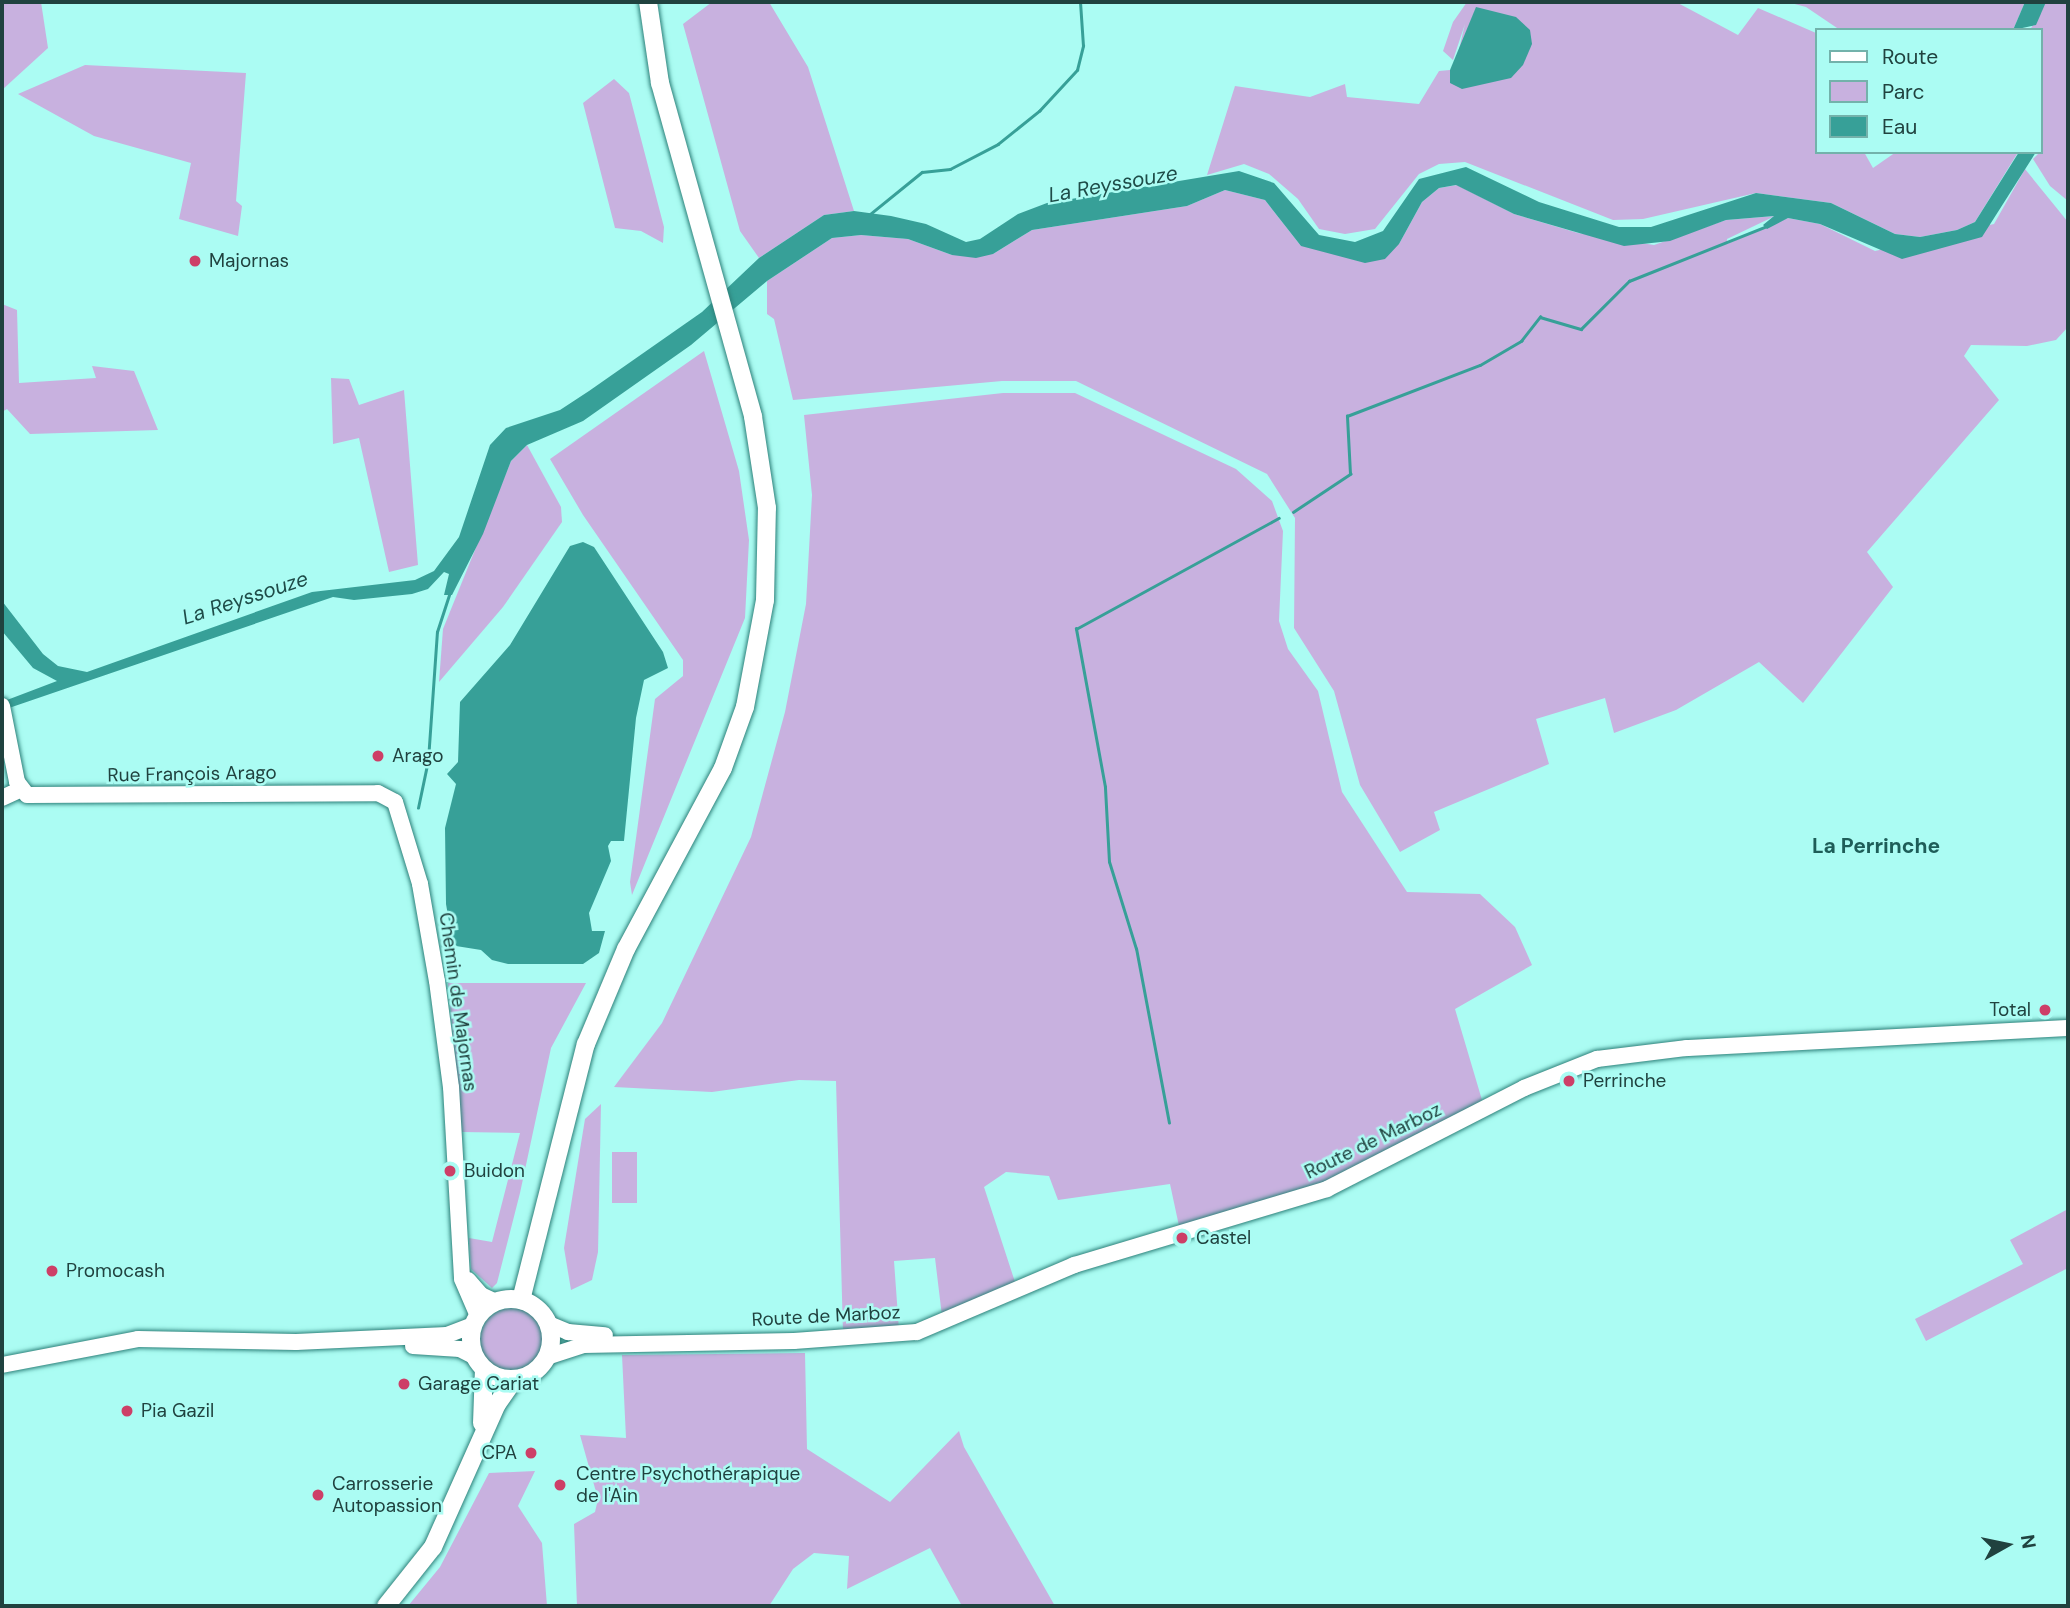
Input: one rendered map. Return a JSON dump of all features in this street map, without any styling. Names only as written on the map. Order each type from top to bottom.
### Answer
[{"type":"main road","points":[[521,1300],[577,1072],[601,1004],[709,798],[752,676],[765,600],[767,508],[753,416],[660,83],[648,2]]},
{"type":"main road","points":[[2,798],[21,789],[3,709]]},
{"type":"main road","name":"Rue François Arago","points":[[21,789],[36,797],[387,794]]},
{"type":"main road","name":"Chemin de Majornas","points":[[387,794],[402,814],[437,981],[451,1087],[461,1266],[475,1320]]},
{"type":"main road","name":"Route de Marboz","points":[[547,1357],[583,1345],[888,1337],[929,1329],[1074,1265],[1327,1189],[1524,1088],[1597,1059],[1687,1048],[2068,1028]]},
{"type":"main road","points":[[386,1606],[439,1536],[480,1440],[514,1380],[530,1375],[547,1357],[549,1324],[538,1308],[521,1300],[496,1301],[473,1288],[461,1266]]},
{"type":"main road","points":[[296,1342],[447,1335],[475,1320],[496,1301]]},
{"type":"main road","points":[[475,1320],[486,1402],[480,1440]]},
{"type":"main road","name":"Route de Marboz","points":[[549,1324],[594,1335],[706,1340]]},
{"type":"main road","points":[[2,1365],[138,1339],[296,1342],[442,1347],[514,1380]]},
{"type":"green space","points":[[2,2],[41,2],[48,48],[2,90]]},
{"type":"green space","points":[[712,2],[769,2],[808,67],[854,211],[824,215],[759,258],[740,231],[683,24]]},
{"type":"green space","points":[[1467,2],[1676,2],[1738,35],[1758,8],[1814,32],[1814,154],[1865,154],[1873,168],[1893,154],[2017,154],[1975,222],[1957,230],[1920,237],[1895,234],[1831,203],[1756,193],[1643,219],[1613,220],[1465,162],[1439,164],[1419,174],[1375,229],[1345,234],[1319,229],[1298,199],[1269,174],[1244,164],[1207,175],[1235,86],[1310,97],[1345,84],[1347,97],[1419,104],[1439,71],[1450,70],[1451,83],[1465,24],[1453,60],[1443,51],[1453,22]]},
{"type":"green space","points":[[1787,2],[2025,2],[2014,28],[1837,28],[1806,7]]},
{"type":"green space","points":[[2046,2],[2068,2],[2068,201],[2050,186],[2033,159],[2042,154],[2042,28],[2031,28]]},
{"type":"green space","points":[[85,65],[246,73],[236,201],[242,206],[238,236],[179,219],[191,163],[94,136],[18,94]]},
{"type":"green space","points":[[614,79],[629,93],[664,227],[663,243],[641,231],[615,228],[583,103]]},
{"type":"green space","points":[[2025,169],[2068,222],[2068,327],[2056,340],[2027,346],[1971,345],[1964,356],[1999,400],[1867,552],[1893,587],[1803,703],[1759,662],[1676,710],[1614,733],[1605,698],[1536,719],[1549,764],[1434,812],[1440,830],[1400,852],[1360,785],[1334,691],[1294,628],[1295,518],[1267,474],[1076,381],[1002,381],[793,400],[774,319],[767,314],[767,281],[832,238],[861,235],[908,239],[952,255],[993,254],[1032,230],[1187,206],[1225,190],[1265,200],[1301,246],[1399,244],[1422,202],[1439,188],[1457,185],[1514,214],[1578,233],[1654,245],[1726,220],[1775,216],[1727,239],[1727,244],[1788,218],[1820,224],[1875,251],[1994,224]]},
{"type":"green space","points":[[2,304],[17,310],[19,383],[96,378],[92,366],[134,371],[158,430],[30,434],[7,409],[2,412]]},
{"type":"green space","points":[[704,351],[739,471],[749,540],[745,618],[632,895],[630,882],[655,699],[683,676],[683,660],[583,515],[550,459]]},
{"type":"green space","points":[[331,378],[349,379],[359,405],[404,390],[418,565],[389,572],[359,438],[333,444]]},
{"type":"green space","points":[[1003,393],[1075,393],[1236,469],[1272,501],[1283,531],[1279,621],[1288,649],[1318,691],[1342,792],[1407,892],[1480,894],[1515,927],[1532,965],[1455,1009],[1482,1100],[1440,1126],[1318,1185],[1179,1226],[1170,1184],[1058,1200],[1049,1176],[1006,1172],[984,1187],[1015,1282],[942,1316],[935,1258],[894,1261],[899,1330],[843,1333],[836,1081],[799,1080],[712,1092],[614,1087],[662,1023],[751,837],[785,712],[806,604],[812,495],[804,415]]},
{"type":"green space","points":[[527,445],[561,507],[562,522],[503,607],[439,682],[443,629],[511,461]]},
{"type":"green space","points":[[448,983],[586,983],[551,1048],[520,1193],[497,1283],[492,1288],[471,1269],[469,1238],[492,1242],[520,1133],[462,1132]]},
{"type":"green space","points":[[601,1104],[598,1252],[592,1280],[571,1290],[564,1248],[585,1119]]},
{"type":"green space","points":[[612,1152],[637,1152],[637,1203],[612,1203]]},
{"type":"green space","points":[[2068,1209],[2068,1268],[1926,1341],[1915,1319],[2023,1264],[2010,1240]]},
{"type":"green space","points":[[512,1308],[535,1317],[544,1340],[535,1363],[512,1372],[489,1363],[480,1340],[489,1317]]},
{"type":"green space","points":[[805,1353],[807,1449],[890,1502],[959,1431],[964,1447],[1055,1606],[962,1606],[930,1548],[847,1589],[849,1556],[814,1553],[793,1569],[769,1606],[577,1606],[574,1524],[595,1512],[598,1499],[580,1435],[626,1438],[622,1355]]},
{"type":"green space","points":[[535,1471],[518,1506],[542,1543],[547,1606],[408,1606],[440,1567],[489,1473]]},
{"type":"water","points":[[2025,2],[2046,2],[2036,25],[2014,28]]},
{"type":"water","points":[[1476,7],[1516,17],[1530,30],[1532,44],[1523,65],[1511,78],[1462,89],[1450,83],[1450,70]]},
{"type":"water","points":[[2018,154],[2035,154],[1982,237],[1902,259],[1820,224],[1788,218],[1767,229],[1763,225],[1774,216],[1726,220],[1670,241],[1624,246],[1514,214],[1456,185],[1439,188],[1422,202],[1399,244],[1385,259],[1365,263],[1301,246],[1265,200],[1225,190],[1187,206],[1032,230],[993,254],[976,258],[952,255],[908,239],[861,235],[832,238],[767,281],[691,345],[583,421],[527,445],[511,461],[483,534],[452,595],[444,595],[449,574],[444,572],[428,589],[412,594],[354,600],[333,597],[9,708],[7,700],[57,681],[33,668],[2,631],[2,601],[43,654],[58,666],[87,672],[312,592],[415,580],[434,571],[459,537],[490,445],[506,428],[560,410],[589,391],[702,312],[759,258],[824,215],[854,211],[891,216],[926,224],[966,242],[980,239],[1018,214],[1047,203],[1239,171],[1274,183],[1319,235],[1355,242],[1383,231],[1419,179],[1466,167],[1539,202],[1619,227],[1651,227],[1756,193],[1831,203],[1895,234],[1920,237],[1957,230],[1975,222]]},
{"type":"water","points":[[583,542],[594,547],[663,652],[668,668],[644,680],[636,718],[624,841],[611,841],[608,846],[611,861],[589,913],[592,931],[605,931],[599,953],[583,964],[508,964],[492,960],[481,950],[456,946],[452,939],[446,904],[445,828],[456,784],[447,774],[458,762],[460,702],[510,645],[570,546]]},
{"type":"waterway","points":[[869,215],[922,172],[950,169],[998,144],[1039,111],[1077,70],[1083,46],[1080,2]]},
{"type":"waterway","points":[[1293,512],[1350,474],[1347,416],[1480,365],[1521,341],[1540,317],[1581,329],[1629,281],[1767,226]]},
{"type":"waterway","points":[[1169,1123],[1136,949],[1109,862],[1105,787],[1076,629],[1279,518]]},
{"type":"waterway","points":[[418,808],[428,760],[437,632],[449,595]]},
{"type":"place","name":"Majornas","points":[[195,261]]},
{"type":"place","name":"Arago","points":[[378,756]]},
{"type":"place","name":"Total","points":[[2045,1010]]},
{"type":"place","name":"Perrinche","points":[[1569,1081]]},
{"type":"place","name":"Buidon","points":[[450,1171]]},
{"type":"place","name":"Castel","points":[[1182,1238]]},
{"type":"place","name":"Promocash","points":[[52,1271]]},
{"type":"place","name":"Garage Cariat","points":[[404,1384]]},
{"type":"place","name":"Pia Gazil","points":[[127,1411]]},
{"type":"place","name":"CPA","points":[[531,1453]]},
{"type":"place","name":"Centre Psychothérapique de l'Ain","points":[[560,1485]]},
{"type":"place","name":"Carrosserie Autopassion","points":[[318,1495]]},
{"type":"district","name":"La Perrinche","points":[[1876,846]]},
{"type":"water label","name":"La Reyssouze","points":[[1113,184]]},
{"type":"water label","name":"La Reyssouze","points":[[245,598]]}]
